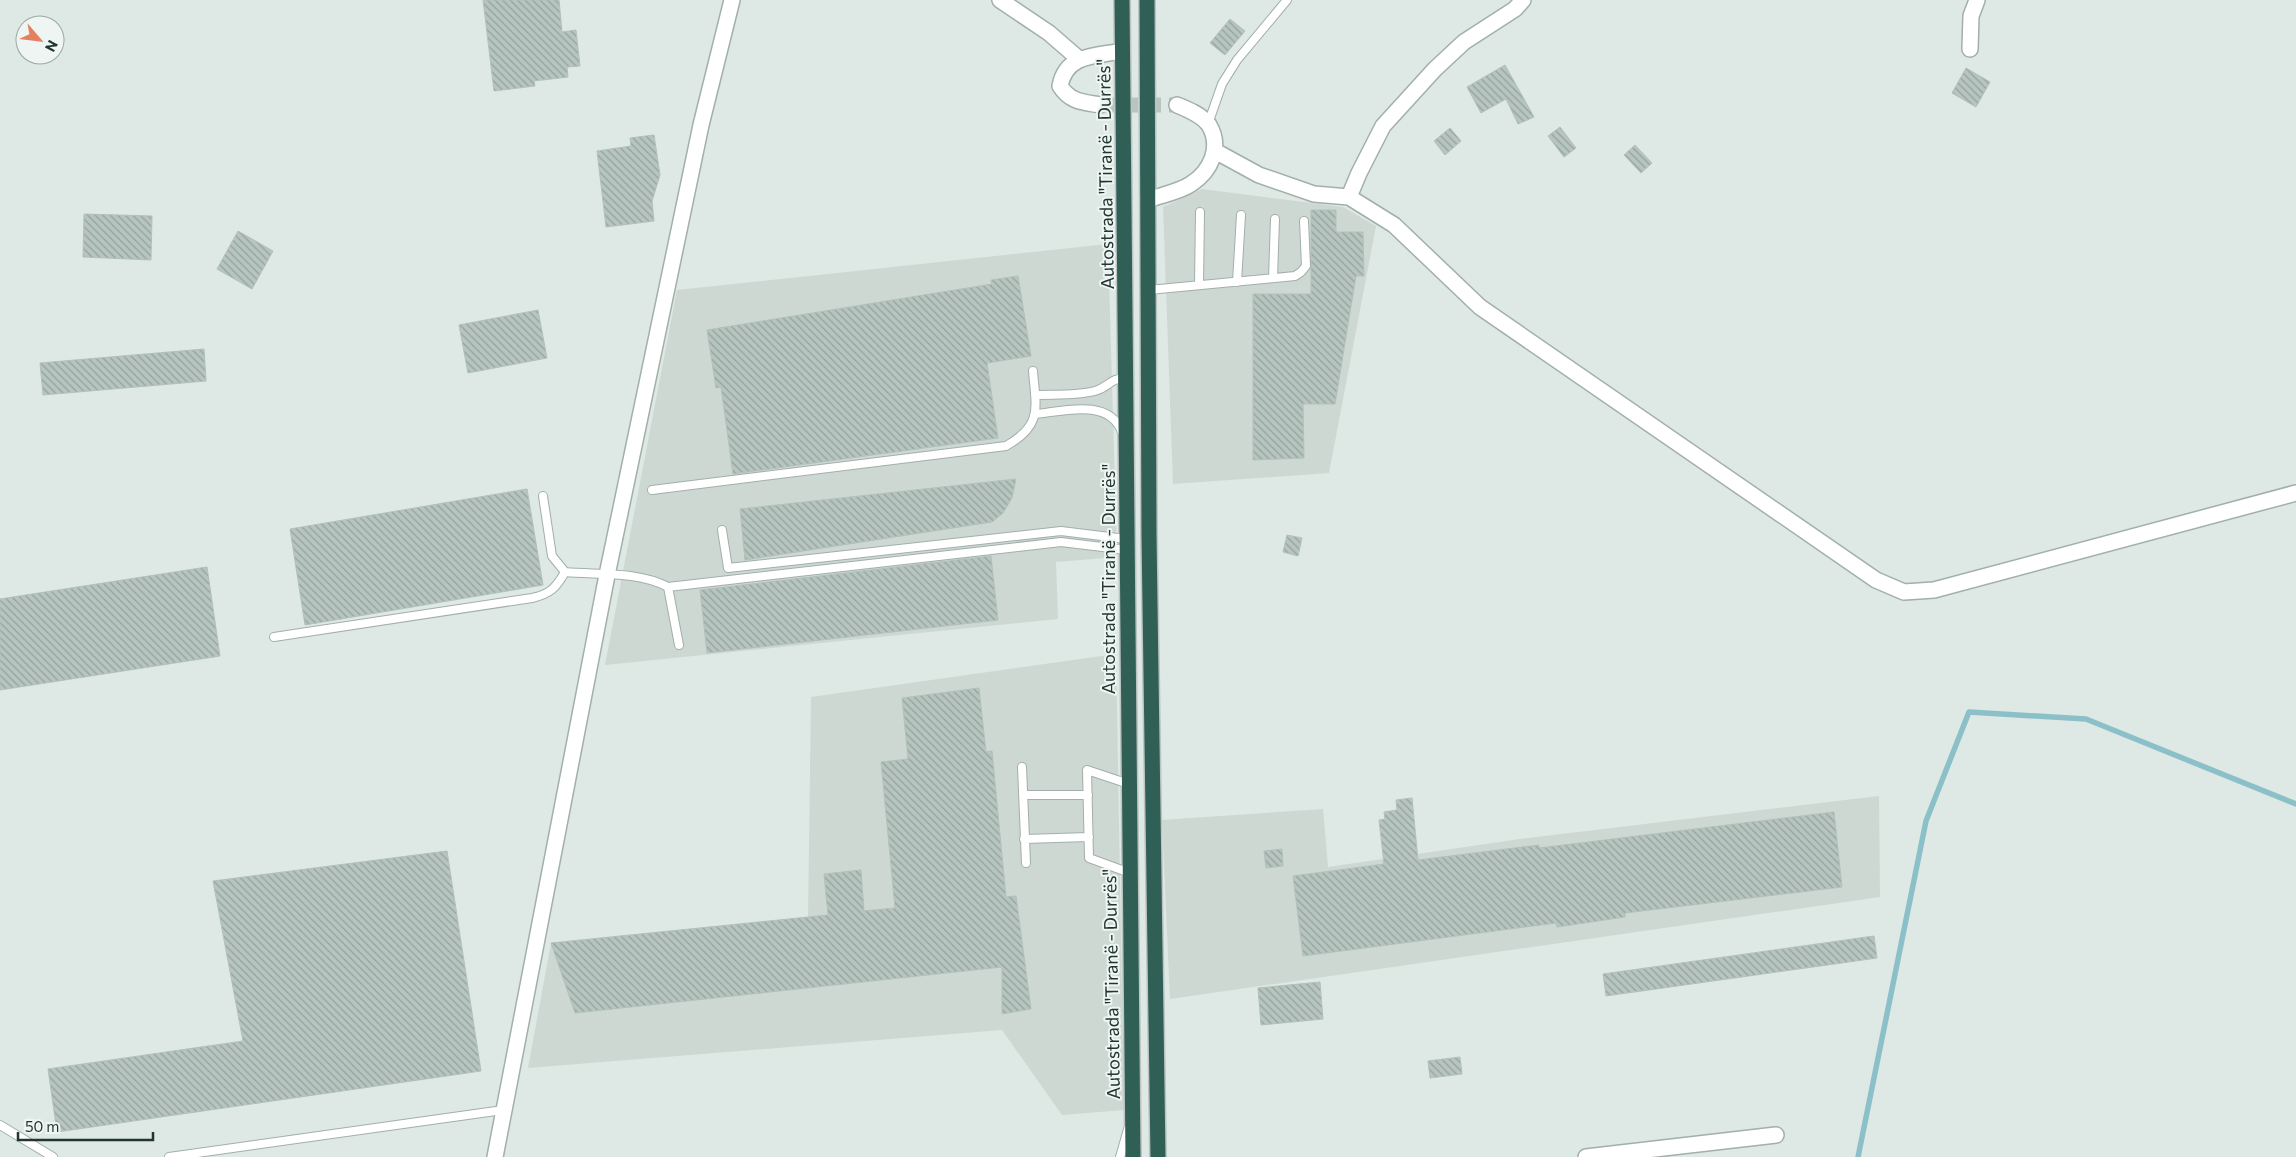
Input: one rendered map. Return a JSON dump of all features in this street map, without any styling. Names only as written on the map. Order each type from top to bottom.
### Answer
[{"type":"highway","name":"Autostrada \"Tiranë - Durrës\"","points":[[1122,0],[1133,1157]]},
{"type":"highway","points":[[1147,0],[1149,535],[1158,1157]]},
{"type":"street","points":[[496,1157],[503,1110],[607,575],[701,126],[732,0]]},
{"type":"street","points":[[1000,0],[1049,33],[1079,59]]},
{"type":"street","points":[[1349,198],[1358,173],[1383,126],[1435,69],[1464,42],[1515,9],[1522,0]]},
{"type":"street","points":[[1970,49],[1971,16],[1976,0]]},
{"type":"street","points":[[1100,104],[1077,101],[1066,96],[1060,86],[1062,75],[1068,66],[1079,59],[1122,51]]},
{"type":"street","points":[[1148,200],[1190,184],[1207,170],[1215,151],[1214,138],[1208,124],[1193,112],[1177,105]]},
{"type":"street","points":[[1215,151],[1269,178],[1314,194],[1349,198],[1394,225],[1480,307],[1876,580],[1904,592],[1934,590],[2296,493]]},
{"type":"street","points":[[1586,1157],[1776,1134]]},
{"type":"lane","points":[[1208,124],[1222,84],[1237,60],[1287,0]]},
{"type":"lane","points":[[1199,285],[1200,212]]},
{"type":"lane","points":[[1237,282],[1242,215]]},
{"type":"lane","points":[[1272,278],[1275,219]]},
{"type":"lane","points":[[1149,290],[1295,276],[1302,272],[1306,266],[1304,221]]},
{"type":"lane","points":[[652,490],[1006,446],[1018,439],[1028,428],[1036,414],[1034,371]]},
{"type":"lane","points":[[1035,395],[1094,391],[1105,387],[1116,378],[1127,378]]},
{"type":"lane","points":[[1036,414],[1091,408],[1105,414],[1118,423],[1127,446]]},
{"type":"lane","points":[[543,496],[552,556],[566,572],[640,576],[656,580],[668,587],[1061,542],[1126,544]]},
{"type":"lane","points":[[722,530],[728,568],[1061,531],[1126,544]]},
{"type":"lane","points":[[274,637],[547,595],[556,588],[566,572]]},
{"type":"lane","points":[[668,587],[679,645]]},
{"type":"lane","points":[[1022,767],[1026,863]]},
{"type":"lane","points":[[1129,784],[1087,770],[1089,858],[1130,874]]},
{"type":"lane","points":[[1023,795],[1088,795]]},
{"type":"lane","points":[[1024,839],[1089,837]]},
{"type":"lane","points":[[169,1157],[503,1110]]},
{"type":"lane","points":[[1120,1157],[1133,1110]]},
{"type":"lane","points":[[0,1125],[53,1157]]},
{"type":"shaded area","points":[[1202,189],[1343,207],[1376,226],[1329,473],[1173,484],[1163,207]]},
{"type":"shaded area","points":[[1108,244],[1117,557],[1056,562],[1058,619],[605,665],[677,290]]},
{"type":"shaded area","points":[[1116,654],[1124,1110],[1062,1115],[1002,1030],[528,1068],[551,943],[808,920],[811,697]]},
{"type":"shaded area","points":[[1879,796],[1880,897],[1170,999],[1162,820],[1323,809],[1328,867],[1520,839]]},
{"type":"building","points":[[483,0],[559,0],[562,32],[576,30],[580,66],[567,67],[568,77],[534,81],[535,86],[494,91]]},
{"type":"building","points":[[1230,19],[1245,31],[1225,55],[1210,43]]},
{"type":"building","points":[[1505,65],[1534,117],[1518,124],[1506,99],[1481,113],[1467,87]]},
{"type":"building","points":[[1966,68],[1990,82],[1976,107],[1952,93]]},
{"type":"building","points":[[1560,127],[1576,148],[1564,157],[1548,136]]},
{"type":"building","points":[[1450,128],[1461,141],[1445,155],[1434,141]]},
{"type":"building","points":[[654,135],[660,175],[652,201],[654,221],[606,227],[597,151],[631,146],[630,138]]},
{"type":"building","points":[[1635,145],[1652,163],[1641,173],[1624,155]]},
{"type":"building","points":[[1311,210],[1336,210],[1336,232],[1363,232],[1364,276],[1356,276],[1335,404],[1303,404],[1304,458],[1253,460],[1253,294],[1311,294]]},
{"type":"building","points":[[84,214],[152,216],[151,260],[83,257]]},
{"type":"building","points":[[238,231],[273,251],[252,289],[217,269]]},
{"type":"building","points":[[1018,276],[1031,356],[987,363],[998,438],[733,474],[721,387],[716,388],[707,330],[992,284],[991,280]]},
{"type":"building","points":[[538,310],[547,358],[468,373],[459,325]]},
{"type":"building","points":[[204,349],[206,381],[43,395],[40,363]]},
{"type":"building","points":[[1016,479],[1012,498],[1003,513],[992,522],[745,560],[740,509]]},
{"type":"building","points":[[527,489],[543,585],[305,625],[290,529]]},
{"type":"building","points":[[1287,535],[1302,538],[1298,556],[1283,552]]},
{"type":"building","points":[[991,556],[998,620],[707,653],[700,590]]},
{"type":"building","points":[[207,567],[220,656],[0,690],[0,599]]},
{"type":"building","points":[[979,688],[986,752],[992,751],[1006,897],[1016,896],[1031,1009],[1002,1014],[1002,967],[575,1013],[551,943],[828,915],[824,874],[861,870],[864,911],[895,908],[881,762],[908,759],[902,698]]},
{"type":"building","points":[[1412,798],[1418,860],[1539,845],[1539,848],[1834,812],[1842,887],[1625,913],[1625,917],[1557,927],[1556,923],[1303,956],[1293,876],[1384,864],[1379,820],[1385,819],[1384,812],[1397,810],[1396,800]]},
{"type":"building","points":[[1282,849],[1283,866],[1266,868],[1264,851]]},
{"type":"building","points":[[447,851],[481,1071],[57,1132],[48,1069],[243,1041],[213,881]]},
{"type":"building","points":[[1874,936],[1877,958],[1606,996],[1603,974]]},
{"type":"building","points":[[1320,982],[1323,1019],[1261,1025],[1258,988]]},
{"type":"building","points":[[1460,1057],[1462,1074],[1430,1078],[1428,1061]]},
{"type":"waterway","points":[[1858,1157],[1926,821],[1969,712],[2086,719],[2296,804]]},
{"type":"tunnel","points":[[1100,105],[1177,105]]}]
